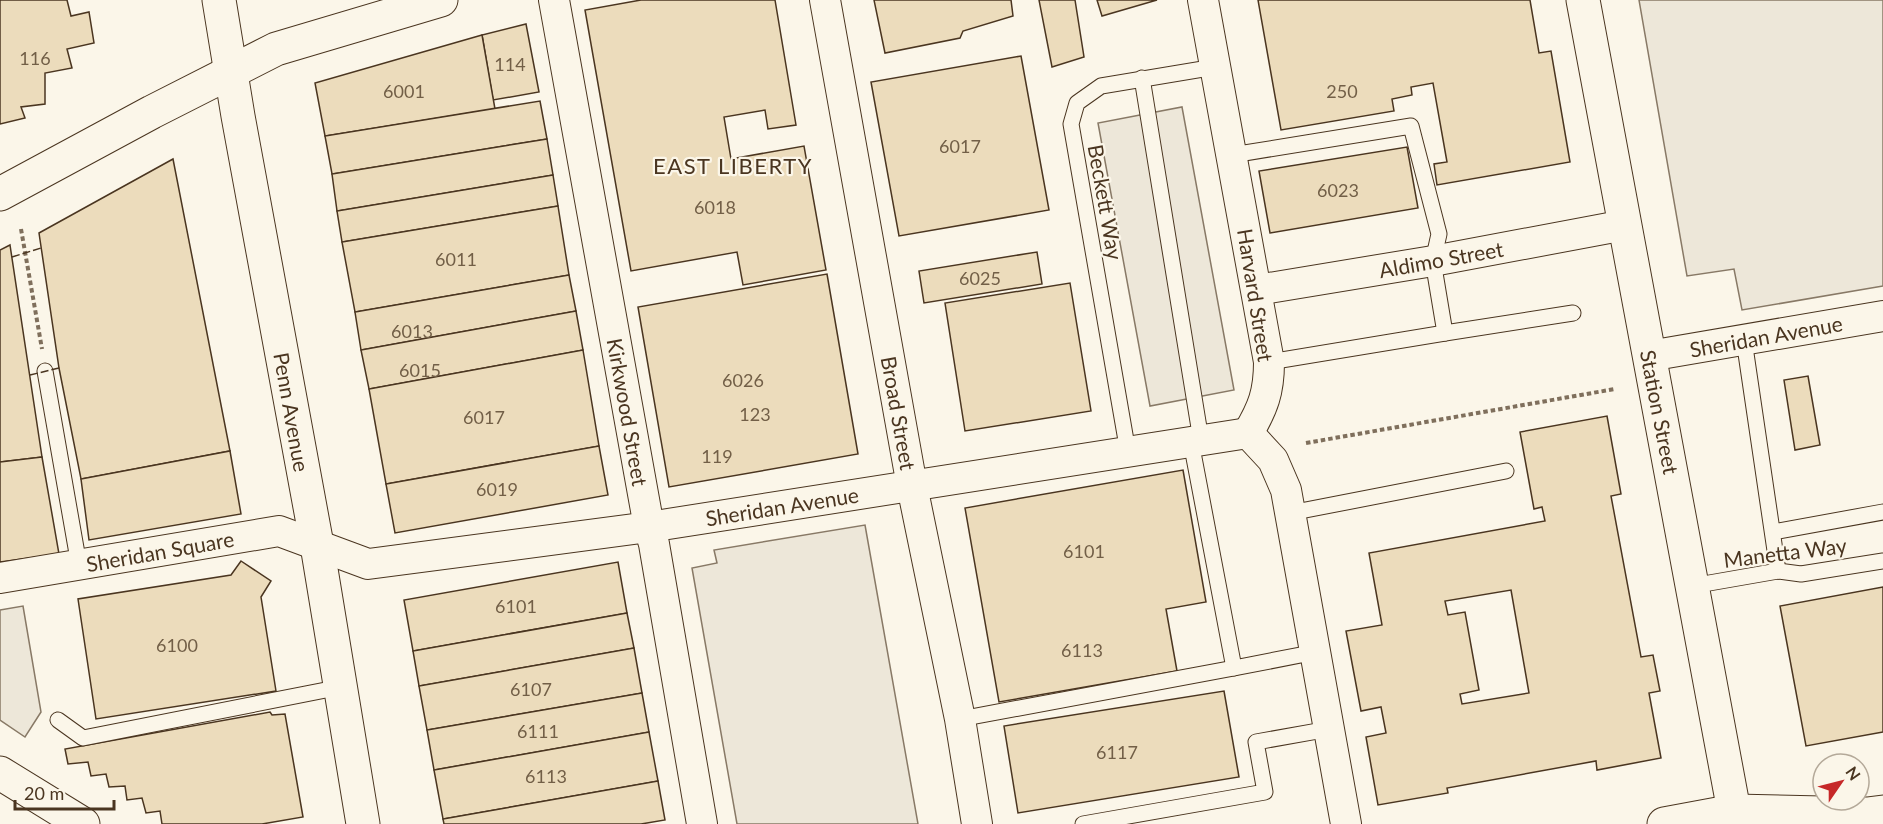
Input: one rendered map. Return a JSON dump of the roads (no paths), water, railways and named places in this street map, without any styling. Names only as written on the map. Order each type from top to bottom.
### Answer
[{"type":"main road","name":"Penn Avenue","points":[[219,0],[317,545],[363,824]]},
{"type":"main road","points":[[0,194],[152,112],[276,49],[441,0]]},
{"type":"main road","name":"Station Street","points":[[1583,0],[1736,817]]},
{"type":"main road","points":[[0,773],[82,824]]},
{"type":"main road","points":[[1664,824],[1736,817],[1883,812]]},
{"type":"street","name":"Kirkwood Street","points":[[554,0],[649,527],[654,544],[702,824]]},
{"type":"street","name":"Broad Street","points":[[825,0],[912,486],[960,719],[977,824]]},
{"type":"street","name":"Harvard Street","points":[[1203,0],[1269,362],[1269,378],[1263,407],[1248,433]]},
{"type":"street","name":"Aldimo Street","points":[[1257,290],[1433,261],[1625,225]]},
{"type":"street","name":"Sheridan Avenue","points":[[1649,356],[1883,316]]},
{"type":"street","name":"Sheridan Avenue","points":[[317,545],[368,564],[649,527],[1248,433]]},
{"type":"street","points":[[1248,433],[1273,460],[1286,490],[1346,824]]},
{"type":"street","name":"Sheridan Square","points":[[0,578],[279,531],[317,545]]},
{"type":"lane","name":"Beckett Way","points":[[1128,452],[1071,124],[1077,103],[1101,86],[1215,67]]},
{"type":"lane","points":[[1142,78],[1196,441],[1234,668]]},
{"type":"lane","points":[[1232,155],[1411,126],[1438,234],[1433,261],[1445,333]]},
{"type":"lane","points":[[1269,362],[1573,313]]},
{"type":"lane","points":[[1744,340],[1778,571]]},
{"type":"lane","points":[[45,371],[79,565]]},
{"type":"lane","points":[[1290,513],[1506,471]]},
{"type":"lane","points":[[1773,532],[1883,512]]},
{"type":"lane","name":"Manetta Way","points":[[1692,586],[1778,571],[1800,574],[1883,561]]},
{"type":"lane","points":[[960,719],[1316,652]]},
{"type":"lane","points":[[58,720],[83,738],[341,687]]},
{"type":"lane","points":[[1083,824],[1265,792],[1256,742],[1329,729]]},
{"type":"district","name":"EAST LIBERTY","points":[[733,165]]}]
